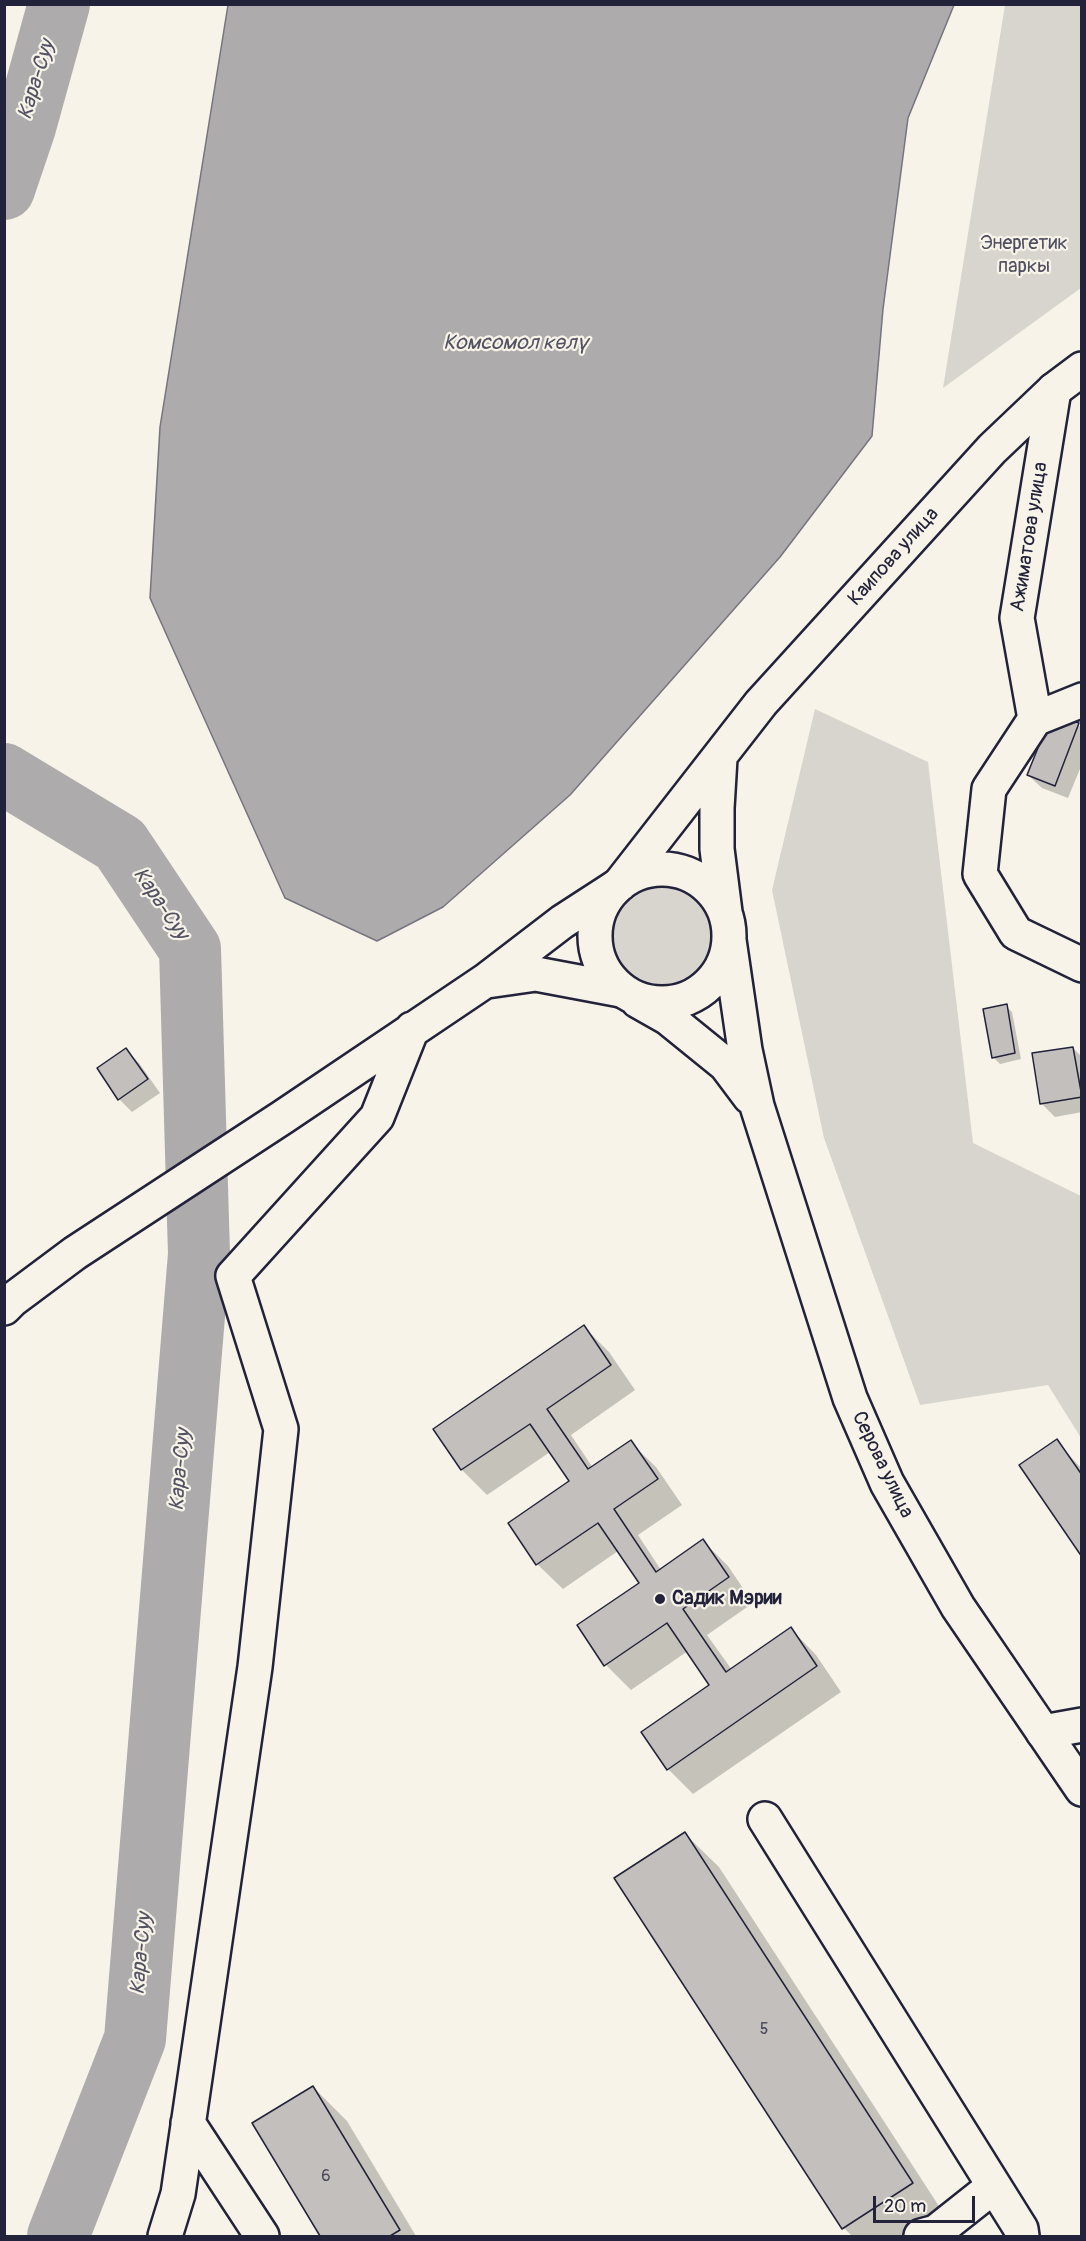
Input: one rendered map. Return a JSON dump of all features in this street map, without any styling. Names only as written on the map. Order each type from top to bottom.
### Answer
[{"type":"street","name":"Каипова улица","points":[[618,885],[761,703],[992,449],[1054,390],[1082,369]]},
{"type":"street","name":"Ажиматова улица","points":[[1035,719],[1017,618],[1054,390]]},
{"type":"street","points":[[1082,700],[1035,719],[989,789],[980,874],[1016,933],[1082,965]]},
{"type":"street","points":[[485,981],[536,974],[625,992],[655,1003],[681,1000],[705,988],[722,966],[727,927],[717,849],[720,758]]},
{"type":"street","points":[[4,1308],[57,1266],[485,981],[562,922],[642,872],[668,869],[692,876],[712,892],[727,927]]},
{"type":"street","points":[[618,885],[602,906],[595,928],[596,951],[605,973],[625,992]]},
{"type":"street","name":"Серова улица","points":[[727,927],[743,1040],[757,1106],[850,1398],[887,1483],[958,1607],[1082,1789]]},
{"type":"street","name":"Серова улица","points":[[625,992],[668,1018],[726,1065],[757,1106]]},
{"type":"street","points":[[165,2236],[178,2194],[255,1667],[281,1430],[233,1276],[377,1117],[412,1029]]},
{"type":"street","points":[[1043,1732],[1082,1725]]},
{"type":"street","points":[[765,1819],[1021,2229],[1022,2236]]},
{"type":"street","points":[[189,2123],[262,2236]]},
{"type":"street","points":[[921,2236],[936,2232],[994,2186]]},
{"type":"green space","name":"Энергетик паркы","points":[[1005,5],[1081,5],[1081,288],[943,388]]},
{"type":"green space","points":[[815,709],[928,762],[973,1143],[1081,1196],[1081,1438],[1048,1385],[920,1405],[824,1138],[772,890]]},
{"type":"green space","points":[[653,888],[671,888],[689,896],[702,909],[710,927],[707,955],[689,976],[671,984],[653,984],[635,976],[622,963],[614,945],[614,927],[622,909],[635,896]]},
{"type":"water","name":"Комсомол көлү","points":[[228,5],[954,5],[908,118],[883,309],[872,436],[780,557],[570,795],[443,907],[377,941],[285,898],[150,598],[160,427]]},
{"type":"building","points":[[1052,713],[1079,723],[1055,786],[1027,775]]},
{"type":"building","points":[[1007,1004],[1015,1053],[992,1058],[983,1009]]},
{"type":"building","points":[[1073,1047],[1082,1097],[1040,1104],[1032,1053]]},
{"type":"building","points":[[126,1048],[148,1079],[118,1100],[97,1068]]},
{"type":"building","points":[[584,1325],[611,1365],[547,1409],[588,1469],[631,1440],[658,1479],[614,1509],[656,1572],[703,1539],[729,1577],[683,1609],[726,1672],[791,1627],[817,1666],[667,1770],[641,1732],[709,1685],[667,1623],[604,1666],[577,1625],[639,1583],[598,1523],[536,1565],[508,1523],[569,1481],[530,1424],[461,1470],[433,1429]]},
{"type":"building","points":[[1057,1439],[1082,1475],[1082,1557],[1019,1465]]},
{"type":"building","points":[[685,1832],[913,2183],[842,2229],[614,1878]]},
{"type":"building","points":[[313,2086],[400,2230],[390,2236],[320,2236],[252,2123]]},
{"type":"waterway","name":"Кара-Суу","points":[[4,189],[25,127],[59,4]]},
{"type":"waterway","name":"Кара-Суу","points":[[4,774],[120,844],[190,949],[199,1254],[135,2039],[58,2236]]},
{"type":"place","name":"Садик Мэрии","points":[[660,1599]]}]
